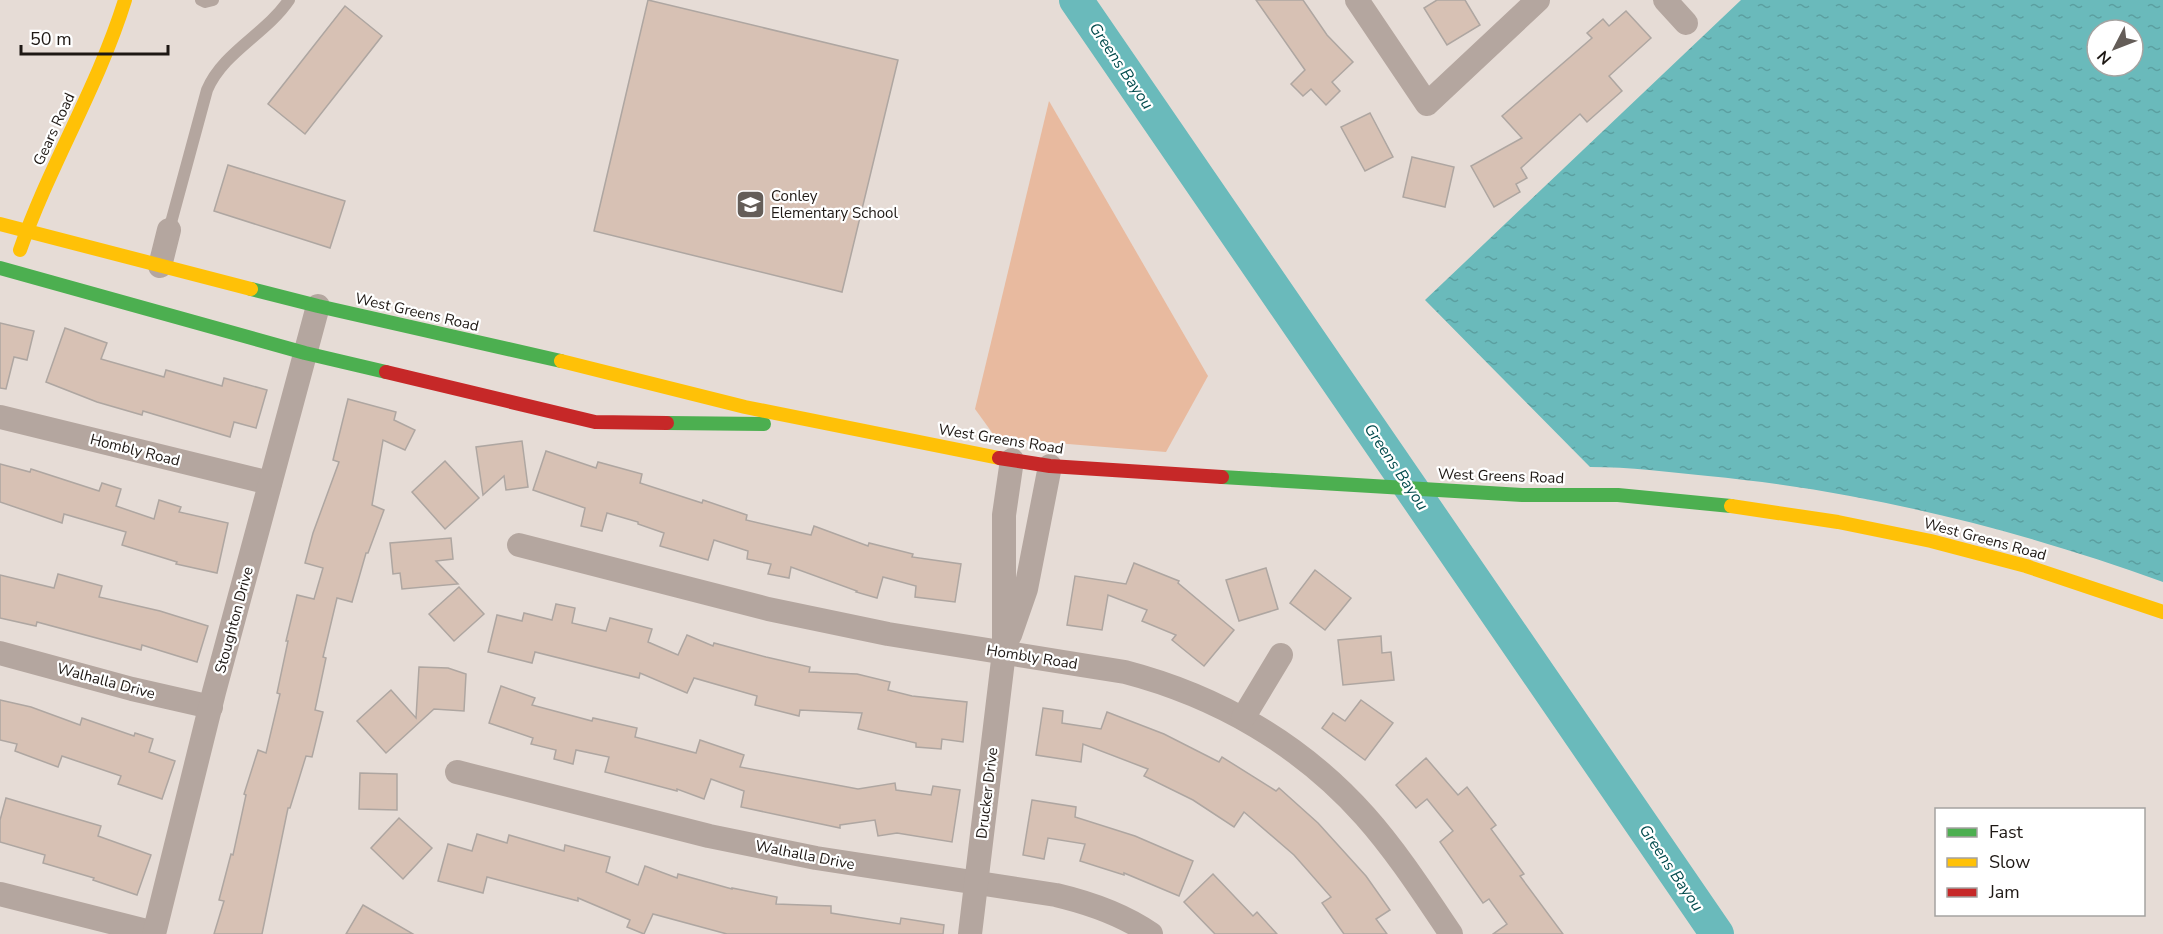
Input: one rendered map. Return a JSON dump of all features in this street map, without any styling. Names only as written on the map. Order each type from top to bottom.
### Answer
[{"type":"main road","name":"Gears Road","points":[[7,270],[61,150],[104,64],[125,0]]},
{"type":"main road","name":"West Greens Road","points":[[0,224],[318,306],[626,376],[745,407],[1012,460],[1050,466],[1522,495],[1618,495],[1747,507],[1931,541],[2026,566],[2163,612]]},
{"type":"main road","name":"West Greens Road","points":[[7,270],[305,353],[595,422],[828,424]]},
{"type":"street","points":[[1357,0],[1427,104],[1538,0]]},
{"type":"street","points":[[1665,0],[1686,23]]},
{"type":"street","points":[[160,266],[169,230]]},
{"type":"street","name":"Stoughton Drive","points":[[154,933],[211,707],[318,306]]},
{"type":"street","name":"Hombly Road","points":[[0,417],[270,483]]},
{"type":"street","name":"Drucker Drive","points":[[970,934],[1004,652],[1004,515],[1012,460]]},
{"type":"street","name":"Drucker Drive","points":[[1004,652],[1026,589],[1050,466]]},
{"type":"street","name":"Hombly Road","points":[[519,545],[768,609],[888,634],[1125,672],[1155,680],[1210,701],[1265,730],[1310,764],[1364,815],[1416,883],[1451,934]]},
{"type":"street","name":"Walhalla Drive","points":[[0,653],[132,689],[211,707]]},
{"type":"street","points":[[1243,718],[1281,655]]},
{"type":"street","name":"Walhalla Drive","points":[[457,772],[709,836],[816,858],[1056,895],[1085,902],[1115,914],[1150,934]]},
{"type":"street","points":[[0,894],[154,933]]},
{"type":"lane","points":[[201,0],[213,0]]},
{"type":"lane","points":[[169,230],[207,90],[213,76],[222,64],[280,13],[289,0]]},
{"type":"shaded area","points":[[1049,101],[1208,376],[1166,452],[996,438],[975,409]]},
{"type":"water","points":[[1741,0],[2163,0],[2163,582],[1996,529],[1882,502],[1766,483],[1649,470],[1590,467],[1425,300]]},
{"type":"building","points":[[648,0],[898,60],[842,292],[594,231]]},
{"type":"building","points":[[1256,0],[1303,0],[1327,35],[1353,62],[1332,82],[1340,91],[1326,105],[1311,89],[1303,96],[1291,84],[1305,70]]},
{"type":"building","points":[[1437,0],[1465,0],[1480,25],[1447,45],[1424,8]]},
{"type":"building","points":[[345,6],[382,36],[305,134],[268,104]]},
{"type":"building","points":[[1626,11],[1651,38],[1609,76],[1622,91],[1587,122],[1580,114],[1521,168],[1527,178],[1516,184],[1520,192],[1494,207],[1471,166],[1522,138],[1502,116],[1592,38],[1587,33],[1603,19],[1609,26]]},
{"type":"building","points":[[1370,113],[1393,157],[1365,171],[1341,127]]},
{"type":"building","points":[[1412,157],[1454,167],[1445,207],[1403,197]]},
{"type":"building","points":[[228,165],[345,201],[330,248],[214,211]]},
{"type":"building","points":[[0,323],[34,331],[27,360],[14,357],[6,389],[0,388]]},
{"type":"building","points":[[65,328],[107,343],[101,359],[164,377],[166,370],[222,386],[224,378],[267,390],[256,428],[234,422],[230,437],[143,411],[142,415],[97,402],[46,382]]},
{"type":"building","points":[[348,399],[396,412],[394,420],[415,430],[405,450],[383,440],[372,505],[384,510],[368,553],[366,553],[352,602],[337,598],[323,657],[326,658],[315,710],[323,712],[312,757],[306,756],[290,808],[288,808],[262,934],[214,934],[224,901],[219,900],[231,854],[233,855],[246,795],[244,794],[258,750],[266,753],[280,694],[277,693],[297,595],[314,599],[323,568],[305,563],[313,533],[339,462],[333,460]]},
{"type":"building","points":[[522,441],[528,487],[506,490],[504,476],[483,495],[476,447]]},
{"type":"building","points":[[546,451],[596,468],[598,462],[642,474],[640,483],[747,515],[746,520],[811,535],[814,526],[868,546],[869,543],[913,554],[912,557],[961,564],[955,602],[915,597],[916,586],[883,577],[877,598],[791,567],[789,578],[768,574],[771,564],[747,559],[748,551],[714,540],[708,560],[660,546],[664,533],[607,513],[602,531],[581,526],[585,508],[533,490]]},
{"type":"building","points":[[445,461],[479,498],[445,529],[412,492]]},
{"type":"building","points":[[0,464],[30,472],[31,469],[99,491],[102,483],[121,489],[116,506],[154,519],[159,500],[181,507],[179,512],[228,523],[217,573],[176,564],[177,562],[122,545],[126,532],[64,514],[62,523],[0,502]]},
{"type":"building","points":[[451,538],[453,559],[436,561],[458,584],[402,589],[400,573],[393,574],[390,543]]},
{"type":"building","points":[[1134,563],[1179,581],[1178,583],[1234,630],[1204,666],[1172,640],[1176,635],[1142,621],[1147,610],[1108,595],[1102,630],[1067,625],[1075,576],[1126,584]]},
{"type":"building","points":[[1266,568],[1278,609],[1239,621],[1226,580]]},
{"type":"building","points":[[1315,570],[1351,598],[1325,630],[1290,603]]},
{"type":"building","points":[[58,574],[102,586],[99,597],[160,611],[208,626],[197,662],[142,645],[141,650],[37,622],[36,626],[0,618],[0,575],[54,588]]},
{"type":"building","points":[[459,587],[484,614],[454,641],[429,614]]},
{"type":"building","points":[[556,604],[575,608],[572,623],[606,631],[610,618],[652,629],[648,642],[678,655],[687,635],[713,646],[714,643],[810,667],[809,672],[857,674],[890,682],[888,690],[912,696],[967,702],[963,742],[942,739],[941,749],[916,747],[916,743],[858,729],[862,713],[800,710],[799,716],[755,705],[757,696],[694,678],[687,693],[640,673],[639,678],[535,652],[532,663],[488,652],[497,615],[522,621],[524,613],[552,620]]},
{"type":"building","points":[[1381,636],[1382,653],[1391,652],[1394,680],[1343,685],[1338,640]]},
{"type":"building","points":[[419,667],[448,668],[466,674],[464,711],[434,709],[386,753],[357,721],[391,690],[416,718]]},
{"type":"building","points":[[501,686],[535,698],[532,705],[592,721],[593,718],[637,728],[635,737],[696,753],[700,740],[744,755],[740,767],[858,789],[895,783],[896,790],[931,795],[933,786],[960,790],[952,842],[897,833],[878,836],[875,820],[840,825],[840,828],[741,807],[744,791],[711,779],[704,799],[677,789],[677,791],[605,772],[609,757],[576,750],[573,764],[554,759],[556,750],[531,744],[533,738],[489,723]]},
{"type":"building","points":[[0,700],[31,707],[80,725],[82,718],[134,736],[135,733],[153,739],[149,752],[175,761],[162,799],[118,784],[121,776],[62,756],[58,767],[15,751],[17,744],[0,740]]},
{"type":"building","points":[[1361,700],[1393,723],[1365,760],[1322,728],[1333,713],[1345,721]]},
{"type":"building","points":[[1043,708],[1063,711],[1062,723],[1101,729],[1107,712],[1164,734],[1219,762],[1222,757],[1276,791],[1279,788],[1318,823],[1366,876],[1390,910],[1376,919],[1387,934],[1344,934],[1322,903],[1331,897],[1294,855],[1244,812],[1234,827],[1193,800],[1144,776],[1148,769],[1083,744],[1081,762],[1036,755]]},
{"type":"building","points":[[1426,758],[1458,795],[1467,787],[1496,825],[1491,829],[1524,874],[1520,876],[1563,934],[1493,934],[1507,924],[1489,899],[1483,903],[1440,842],[1453,831],[1427,799],[1416,808],[1396,785]]},
{"type":"building","points":[[360,773],[397,774],[397,810],[359,809]]},
{"type":"building","points":[[6,798],[101,826],[98,836],[151,855],[137,895],[93,880],[94,878],[43,863],[45,855],[0,842],[0,820]]},
{"type":"building","points":[[1032,800],[1076,807],[1075,817],[1135,836],[1193,861],[1179,896],[1124,873],[1124,875],[1080,861],[1085,844],[1048,838],[1044,859],[1023,855]]},
{"type":"building","points":[[399,818],[432,848],[403,879],[371,848]]},
{"type":"building","points":[[477,834],[507,843],[509,835],[564,851],[565,845],[610,857],[606,872],[638,885],[645,866],[677,878],[678,874],[732,889],[777,897],[776,904],[831,906],[831,913],[900,924],[901,918],[944,925],[943,934],[727,934],[653,914],[644,934],[627,927],[630,920],[578,898],[578,901],[487,877],[483,893],[438,881],[448,844],[472,851]]},
{"type":"building","points":[[1213,874],[1253,916],[1257,912],[1277,934],[1215,934],[1184,902]]},
{"type":"building","points":[[363,905],[413,934],[346,934]]},
{"type":"waterway","name":"Greens Bayou","points":[[1076,0],[1717,934]]},
{"type":"traffic: fast","points":[[0,268],[305,353],[386,372]]},
{"type":"traffic: fast","points":[[251,289],[561,361]]},
{"type":"traffic: fast","points":[[667,423],[764,424]]},
{"type":"traffic: fast","points":[[1222,477],[1522,495],[1618,495],[1731,506]]},
{"type":"traffic: slow","points":[[20,250],[45,187],[88,95],[125,0]]},
{"type":"traffic: slow","points":[[0,224],[251,289]]},
{"type":"traffic: slow","points":[[561,361],[745,407],[999,458]]},
{"type":"traffic: slow","points":[[1731,506],[1838,522],[1931,541],[2026,566],[2163,612]]},
{"type":"traffic: jam","points":[[386,372],[595,422],[667,423]]},
{"type":"traffic: jam","points":[[999,458],[1050,466],[1222,477]]},
{"type":"place","name":"Conley Elementary School","points":[[750,205]]}]
